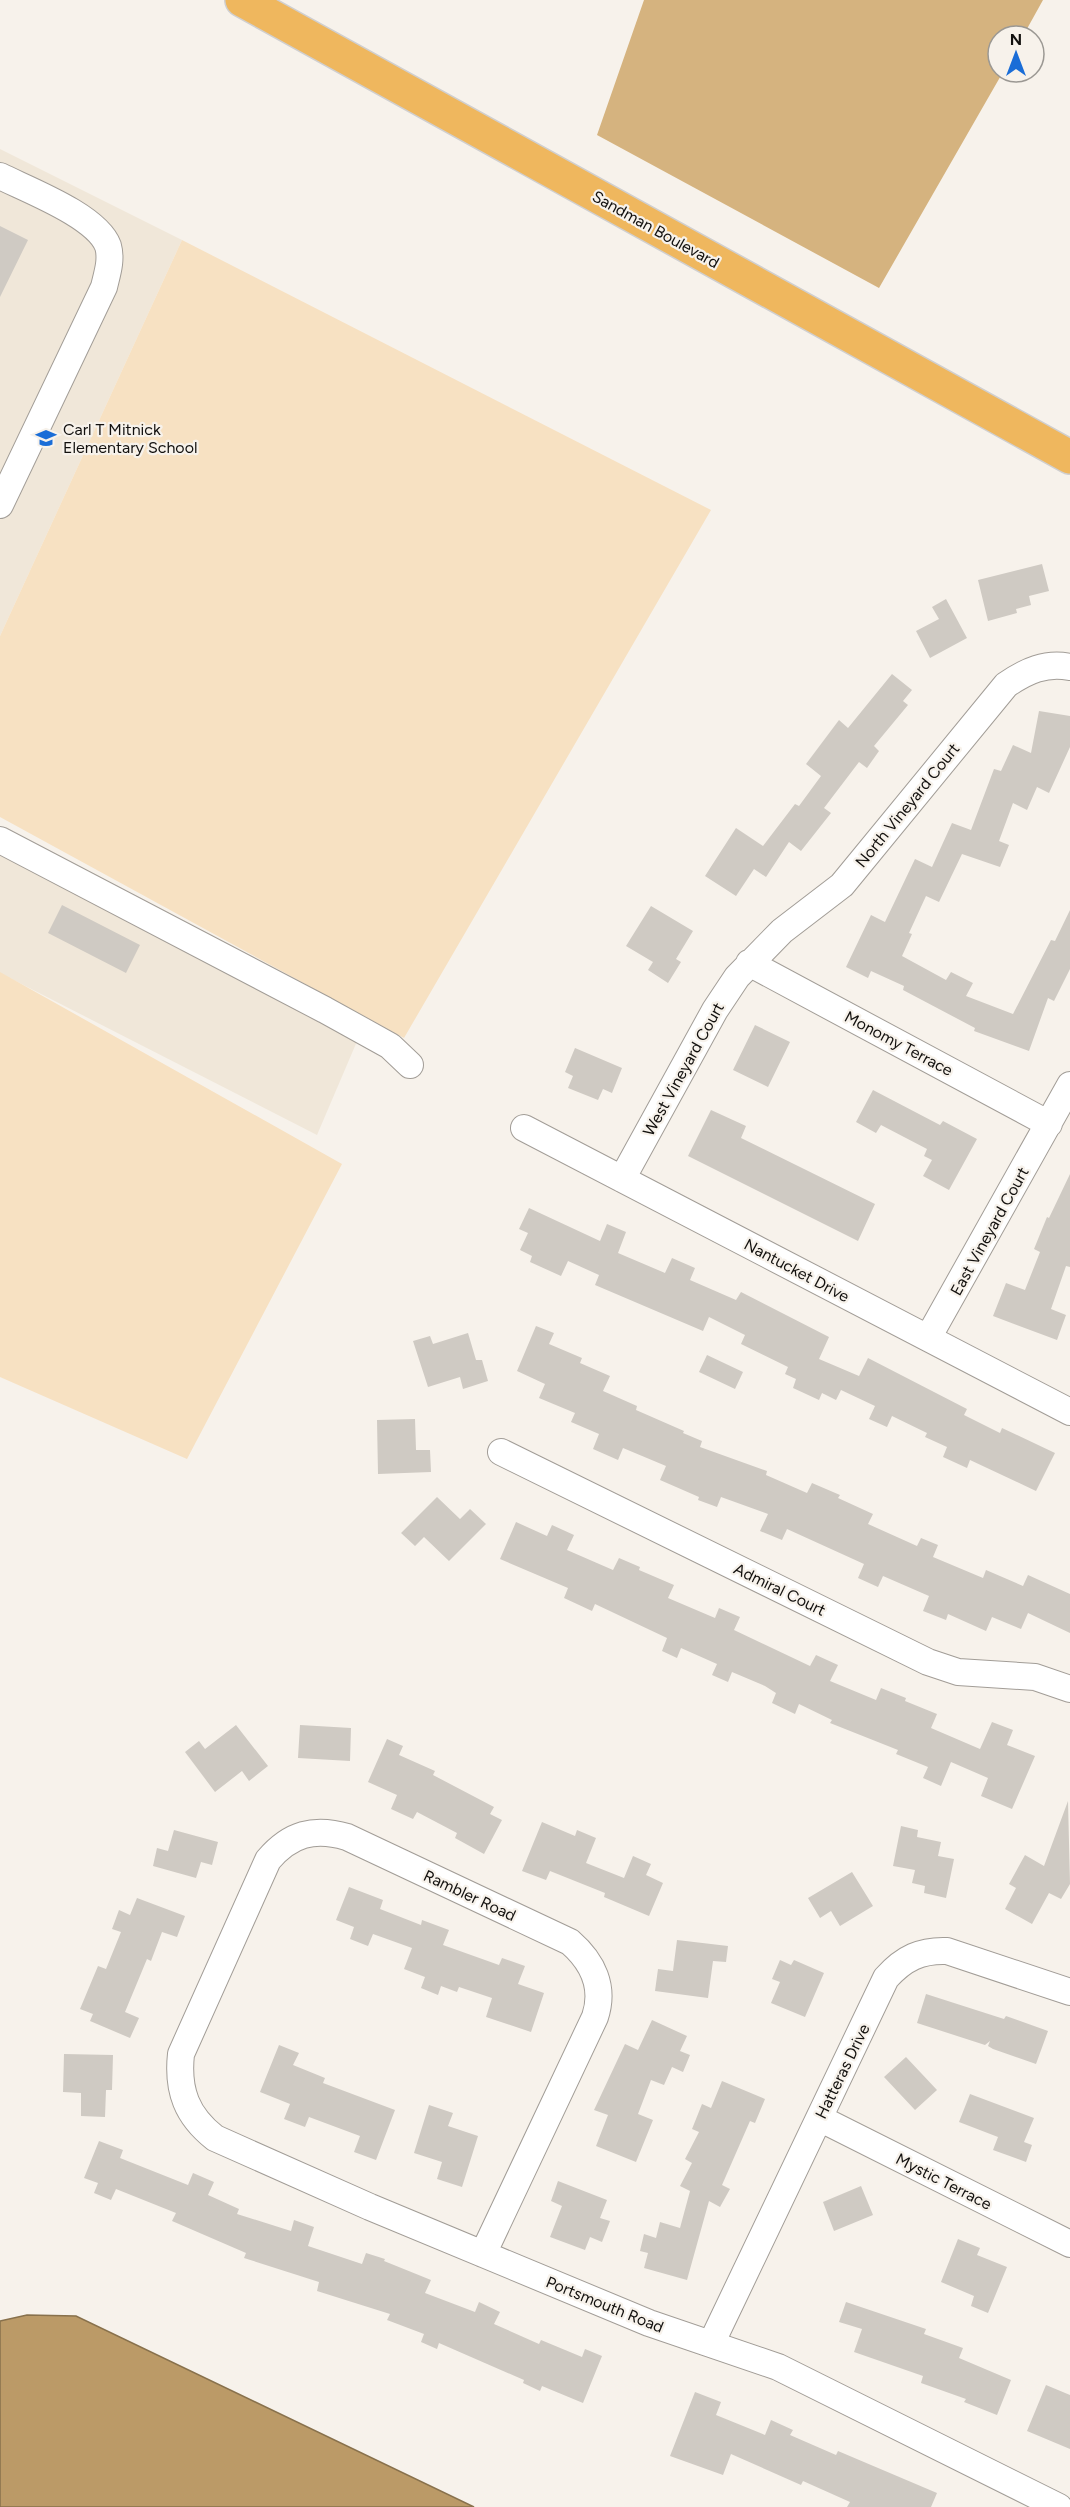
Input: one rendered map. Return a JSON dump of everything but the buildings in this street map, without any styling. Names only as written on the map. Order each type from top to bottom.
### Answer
[{"type":"highway","name":"Sandman Boulevard","points":[[242,0],[1070,457]]},
{"type":"street","points":[[0,176],[92,225],[107,245],[110,263],[104,287],[0,505]]},
{"type":"street","name":"North Vineyard Court","points":[[749,963],[782,931],[842,885],[1006,685],[1023,673],[1042,667],[1070,667]]},
{"type":"street","points":[[0,840],[325,1010],[390,1046],[410,1065]]},
{"type":"street","name":"Monomy Terrace","points":[[749,963],[1049,1124]]},
{"type":"street","name":"West Vineyard Court","points":[[622,1179],[715,1010],[749,963]]},
{"type":"street","points":[[1049,1124],[1070,1085]]},
{"type":"street","name":"East Vineyard Court","points":[[928,1338],[1049,1124]]},
{"type":"street","name":"Nantucket Drive","points":[[524,1128],[1070,1412]]},
{"type":"street","name":"Admiral Court","points":[[501,1452],[928,1662],[957,1672],[1035,1677],[1070,1689]]},
{"type":"street","name":"Rambler Road","points":[[179,2075],[181,2054],[268,1860],[280,1846],[296,1836],[313,1832],[330,1832],[347,1837],[570,1942],[584,1954],[594,1971],[599,1990],[598,2010],[483,2254]]},
{"type":"street","name":"Hatteras Drive","points":[[711,2344],[886,1978],[898,1964],[914,1955],[930,1951],[947,1951],[1070,1992]]},
{"type":"street","name":"Portsmouth Road","points":[[179,2075],[187,2108],[200,2126],[216,2138],[649,2323],[778,2367],[1059,2507]]},
{"type":"street","name":"Mystic Terrace","points":[[819,2118],[1070,2244]]},
{"type":"shaded area","points":[[644,0],[1043,0],[1030,24],[986,24],[986,84],[996,84],[879,288],[597,135]]},
{"type":"shaded area","name":"Carl T Mitnick Elementary School","points":[[0,149],[182,240],[0,636]]},
{"type":"shaded area","points":[[182,240],[711,510],[404,1038],[0,817],[0,636]]},
{"type":"shaded area","points":[[0,852],[358,1039],[317,1135],[0,973]]},
{"type":"shaded area","points":[[0,972],[342,1164],[187,1459],[0,1377]]},
{"type":"shaded area","points":[[27,2315],[76,2316],[474,2507],[0,2507],[0,2321]]},
{"type":"place","name":"Carl T Mitnick Elementary School","points":[[46,438]]}]
